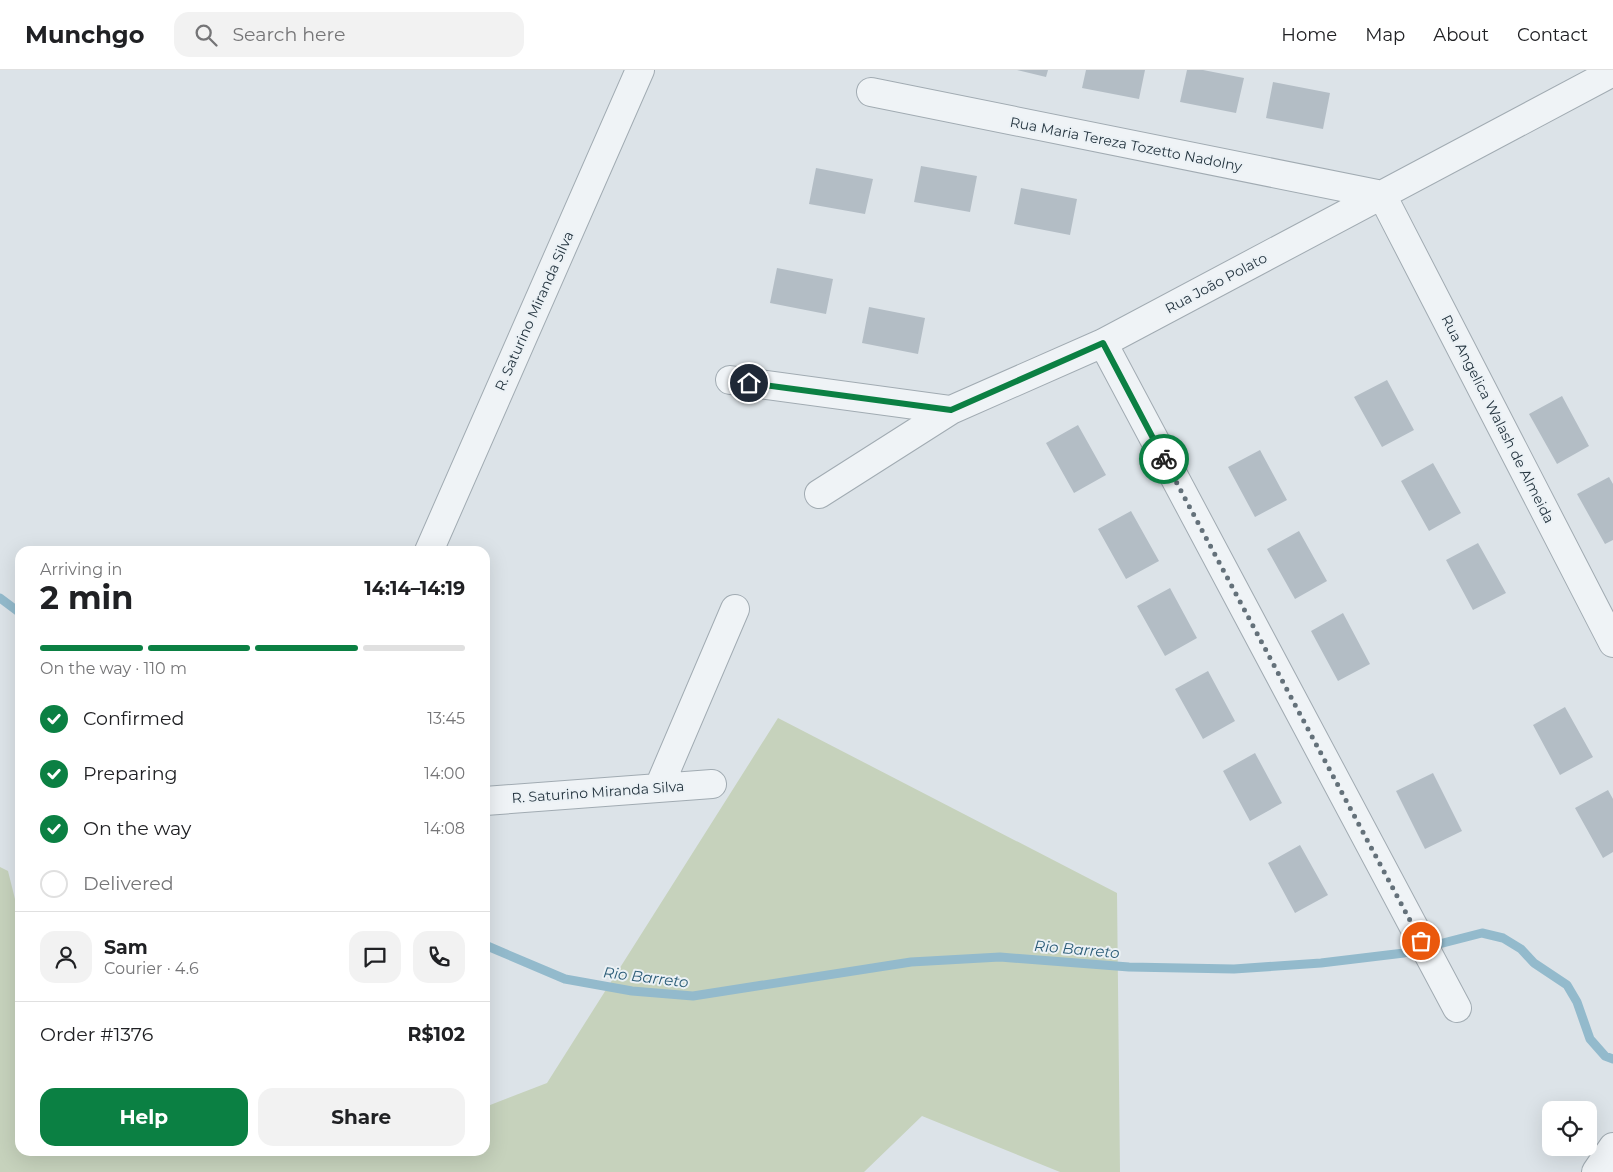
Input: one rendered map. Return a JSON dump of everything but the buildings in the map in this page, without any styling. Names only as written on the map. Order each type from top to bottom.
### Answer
[{"type":"street","name":"R. Saturino Miranda Silva","points":[[431,546],[640,70]]},
{"type":"street","name":"Rua João Polato","points":[[819,494],[951,410],[1103,343],[1613,72]]},
{"type":"street","name":"Rua Maria Tereza Tozetto Nadolny","points":[[871,92],[1382,195]]},
{"type":"street","name":"Rua Angelica Walash de Almeida","points":[[1382,195],[1613,643]]},
{"type":"street","points":[[1103,343],[1457,1008]]},
{"type":"street","points":[[730,380],[951,410]]},
{"type":"street","points":[[659,787],[735,609]]},
{"type":"street","name":"R. Saturino Miranda Silva","points":[[490,801],[712,784]]},
{"type":"street","points":[[1596,1172],[1613,1147]]},
{"type":"green space","points":[[778,718],[1117,893],[1120,1172],[1060,1172],[922,1116],[864,1172],[0,1172],[0,867],[8,871],[15,899],[15,1156],[490,1156],[490,1105],[547,1083]]},
{"type":"waterway","name":"Rio Barreto","points":[[0,598],[15,609]]},
{"type":"waterway","name":"Rio Barreto","points":[[490,947],[565,979],[632,991],[693,996],[911,962],[1000,957],[1129,967],[1234,969],[1321,963],[1404,953],[1482,933],[1503,938],[1521,949],[1534,963],[1567,985],[1577,1002],[1590,1039],[1605,1056],[1613,1059]]},
{"type":"way so far","points":[[1164,459],[1421,941]]},
{"type":"route","points":[[749,383],[951,410],[1103,343],[1164,459]]}]
